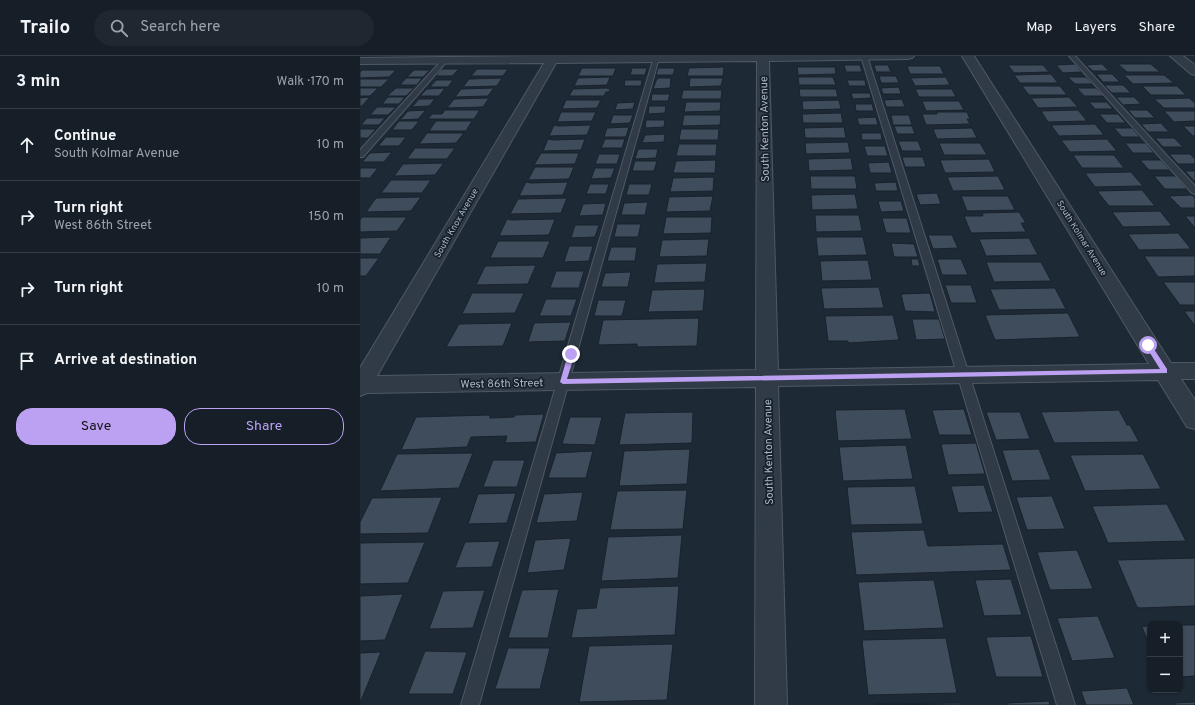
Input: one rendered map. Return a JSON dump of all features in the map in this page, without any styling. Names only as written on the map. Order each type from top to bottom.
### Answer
[{"type":"street","points":[[360,61],[908,56]]},
{"type":"street","name":"South Kolmar Avenue","points":[[968,56],[1195,420]]},
{"type":"street","points":[[1176,56],[1195,71]]},
{"type":"street","name":"South Kenton Avenue","points":[[763,57],[771,705]]},
{"type":"street","name":"South Knox Avenue","points":[[360,386],[552,59]]},
{"type":"street","name":"West 86th Street","points":[[360,386],[1195,371]]},
{"type":"lane","points":[[864,56],[1066,705]]},
{"type":"lane","points":[[1072,56],[1195,191]]},
{"type":"lane","points":[[470,705],[656,58]]},
{"type":"lane","points":[[360,155],[444,60]]},
{"type":"building","points":[[1075,64],[1082,72],[1063,73],[1056,65]]},
{"type":"building","points":[[1102,64],[1109,71],[1093,71],[1086,65]]},
{"type":"building","points":[[1118,64],[1151,64],[1160,72],[1127,72]]},
{"type":"building","points":[[844,65],[860,65],[862,72],[846,72]]},
{"type":"building","points":[[874,65],[888,65],[891,72],[876,72]]},
{"type":"building","points":[[1008,65],[1043,65],[1049,72],[1014,73]]},
{"type":"building","points":[[907,66],[940,66],[944,74],[910,74]]},
{"type":"building","points":[[724,67],[723,76],[687,76],[689,68]]},
{"type":"building","points":[[797,67],[835,67],[836,74],[798,75]]},
{"type":"building","points":[[582,68],[616,68],[613,76],[578,76]]},
{"type":"building","points":[[632,68],[647,68],[645,75],[630,75]]},
{"type":"building","points":[[658,68],[675,68],[673,75],[656,75]]},
{"type":"building","points":[[441,69],[459,69],[452,76],[436,76]]},
{"type":"building","points":[[477,69],[508,69],[503,76],[471,76]]},
{"type":"building","points":[[362,70],[396,70],[389,77],[360,78],[360,72]]},
{"type":"building","points":[[414,70],[430,70],[423,77],[407,77]]},
{"type":"building","points":[[1051,74],[1058,83],[1020,83],[1014,75]]},
{"type":"building","points":[[1096,74],[1112,74],[1120,82],[1103,82]]},
{"type":"building","points":[[1124,75],[1164,75],[1174,83],[1133,84]]},
{"type":"building","points":[[879,76],[896,76],[899,83],[881,83]]},
{"type":"building","points":[[610,77],[607,85],[574,86],[578,78]]},
{"type":"building","points":[[798,77],[833,77],[836,85],[799,85]]},
{"type":"building","points":[[946,77],[950,85],[915,86],[911,78]]},
{"type":"building","points":[[1068,77],[1086,77],[1093,84],[1075,84]]},
{"type":"building","points":[[406,78],[422,78],[417,85],[400,85]]},
{"type":"building","points":[[502,78],[497,86],[463,87],[469,79]]},
{"type":"building","points":[[658,78],[671,78],[670,88],[653,89]]},
{"type":"building","points":[[690,78],[723,78],[721,86],[689,87]]},
{"type":"building","points":[[360,79],[389,79],[381,87],[360,87]]},
{"type":"building","points":[[436,80],[453,80],[448,87],[430,87]]},
{"type":"building","points":[[625,80],[642,80],[641,86],[624,86]]},
{"type":"building","points":[[847,80],[865,80],[866,86],[849,86]]},
{"type":"building","points":[[1104,85],[1123,85],[1131,93],[1112,93]]},
{"type":"building","points":[[1022,86],[1060,86],[1067,95],[1029,95]]},
{"type":"building","points":[[1142,86],[1177,86],[1186,95],[1151,95]]},
{"type":"building","points":[[899,87],[901,94],[883,94],[881,88]]},
{"type":"building","points":[[360,88],[378,88],[370,96],[360,96]]},
{"type":"building","points":[[396,88],[414,88],[406,96],[387,96]]},
{"type":"building","points":[[445,88],[439,96],[420,96],[427,89]]},
{"type":"building","points":[[494,88],[488,96],[455,97],[461,89]]},
{"type":"building","points":[[1077,88],[1096,88],[1104,96],[1084,96]]},
{"type":"building","points":[[573,89],[610,89],[609,92],[606,92],[604,96],[569,96]]},
{"type":"building","points":[[799,89],[836,89],[838,97],[800,97]]},
{"type":"building","points":[[915,89],[952,89],[956,97],[919,97]]},
{"type":"building","points":[[683,90],[722,90],[721,99],[681,99]]},
{"type":"building","points":[[851,93],[870,93],[871,98],[853,99]]},
{"type":"building","points":[[652,94],[670,94],[668,101],[651,101]]},
{"type":"building","points":[[370,97],[362,106],[360,106],[360,98]]},
{"type":"building","points":[[388,97],[405,97],[399,104],[382,104]]},
{"type":"building","points":[[1069,97],[1078,107],[1038,108],[1031,98]]},
{"type":"building","points":[[1116,97],[1134,97],[1141,104],[1123,105]]},
{"type":"building","points":[[489,98],[483,107],[447,108],[454,99]]},
{"type":"building","points":[[1189,98],[1195,103],[1195,108],[1164,108],[1154,99]]},
{"type":"building","points":[[419,99],[435,99],[429,106],[412,107]]},
{"type":"building","points":[[902,99],[905,107],[886,107],[884,100]]},
{"type":"building","points":[[566,100],[601,100],[597,108],[562,109]]},
{"type":"building","points":[[839,100],[841,109],[803,110],[802,101]]},
{"type":"building","points":[[922,101],[959,101],[964,110],[926,111]]},
{"type":"building","points":[[635,102],[633,109],[615,110],[617,103]]},
{"type":"building","points":[[686,102],[721,102],[720,111],[684,112]]},
{"type":"building","points":[[1089,102],[1107,102],[1113,109],[1095,109]]},
{"type":"building","points":[[855,104],[872,104],[874,111],[856,111]]},
{"type":"building","points":[[649,106],[666,106],[665,113],[648,114]]},
{"type":"building","points":[[377,107],[396,107],[388,115],[370,115]]},
{"type":"building","points":[[426,110],[418,119],[400,120],[408,111]]},
{"type":"building","points":[[445,110],[480,110],[474,119],[428,119],[432,114],[442,114]]},
{"type":"building","points":[[1078,110],[1087,121],[1048,122],[1041,111]]},
{"type":"building","points":[[1128,110],[1147,110],[1155,118],[1135,118]]},
{"type":"building","points":[[1164,111],[1195,111],[1195,121],[1174,122]]},
{"type":"building","points":[[561,112],[596,112],[592,121],[557,122]]},
{"type":"building","points":[[937,112],[967,112],[970,119],[967,119],[970,124],[926,125],[922,114],[937,114]]},
{"type":"building","points":[[841,113],[843,123],[803,123],[802,114]]},
{"type":"building","points":[[1099,114],[1118,114],[1126,123],[1107,123]]},
{"type":"building","points":[[613,115],[633,115],[630,123],[610,124]]},
{"type":"building","points":[[684,115],[721,115],[720,125],[682,126]]},
{"type":"building","points":[[891,115],[909,115],[912,125],[893,125]]},
{"type":"building","points":[[876,117],[878,125],[859,125],[857,118]]},
{"type":"building","points":[[367,118],[385,118],[379,125],[361,125]]},
{"type":"building","points":[[646,120],[665,120],[664,127],[645,128]]},
{"type":"building","points":[[399,121],[419,121],[412,130],[392,130]]},
{"type":"building","points":[[436,121],[472,121],[466,131],[429,131]]},
{"type":"building","points":[[1161,123],[1169,132],[1148,132],[1141,124]]},
{"type":"building","points":[[1095,124],[1104,135],[1059,136],[1051,125]]},
{"type":"building","points":[[554,125],[591,125],[587,135],[549,136]]},
{"type":"building","points":[[894,126],[912,126],[915,134],[897,134]]},
{"type":"building","points":[[1183,126],[1195,126],[1195,136],[1193,136]]},
{"type":"building","points":[[629,127],[626,137],[604,137],[607,128]]},
{"type":"building","points":[[844,127],[846,138],[805,138],[804,128]]},
{"type":"building","points":[[972,128],[977,138],[937,139],[933,129]]},
{"type":"building","points":[[1114,128],[1132,128],[1140,137],[1122,137]]},
{"type":"building","points":[[360,129],[376,129],[368,138],[360,138]]},
{"type":"building","points":[[681,129],[719,129],[718,140],[679,140]]},
{"type":"building","points":[[427,133],[464,133],[456,143],[419,144]]},
{"type":"building","points":[[861,133],[881,133],[882,140],[862,140]]},
{"type":"building","points":[[665,134],[664,142],[642,143],[645,135]]},
{"type":"building","points":[[386,137],[406,137],[399,146],[378,146]]},
{"type":"building","points":[[1155,138],[1174,138],[1183,147],[1163,147]]},
{"type":"building","points":[[548,139],[585,139],[581,150],[543,151]]},
{"type":"building","points":[[605,139],[625,139],[622,148],[601,148]]},
{"type":"building","points":[[1107,139],[1117,151],[1070,152],[1061,140]]},
{"type":"building","points":[[898,141],[918,141],[922,151],[902,151]]},
{"type":"building","points":[[848,142],[850,153],[806,154],[805,143]]},
{"type":"building","points":[[939,143],[980,143],[987,155],[944,155]]},
{"type":"building","points":[[1125,143],[1146,143],[1154,153],[1133,153]]},
{"type":"building","points":[[679,144],[717,144],[716,156],[676,156]]},
{"type":"building","points":[[864,146],[885,146],[888,156],[867,156]]},
{"type":"building","points":[[415,148],[455,148],[447,159],[407,159]]},
{"type":"building","points":[[638,149],[658,149],[656,158],[635,159]]},
{"type":"building","points":[[392,152],[384,162],[362,162],[370,153]]},
{"type":"building","points":[[541,153],[579,153],[575,164],[534,165]]},
{"type":"building","points":[[599,154],[620,154],[617,164],[595,164]]},
{"type":"building","points":[[1169,154],[1190,154],[1195,159],[1195,164],[1178,164]]},
{"type":"building","points":[[1073,155],[1114,155],[1124,168],[1082,168]]},
{"type":"building","points":[[902,157],[923,157],[926,167],[905,167]]},
{"type":"building","points":[[851,158],[853,170],[809,171],[808,159]]},
{"type":"building","points":[[989,159],[995,172],[945,173],[940,160]]},
{"type":"building","points":[[716,160],[715,173],[673,173],[676,161]]},
{"type":"building","points":[[1140,160],[1161,160],[1170,170],[1149,170]]},
{"type":"building","points":[[635,161],[657,161],[654,171],[632,171]]},
{"type":"building","points":[[889,162],[892,173],[870,173],[868,163]]},
{"type":"building","points":[[444,163],[435,175],[394,176],[403,164]]},
{"type":"building","points":[[535,167],[574,167],[569,179],[528,180]]},
{"type":"building","points":[[360,168],[378,168],[370,178],[360,178]]},
{"type":"building","points":[[595,168],[615,168],[611,178],[591,179]]},
{"type":"building","points":[[1185,171],[1195,171],[1195,182]]},
{"type":"building","points":[[1131,172],[1143,186],[1095,187],[1085,173]]},
{"type":"building","points":[[810,176],[855,176],[857,189],[811,189]]},
{"type":"building","points":[[998,176],[1005,190],[953,191],[947,177]]},
{"type":"building","points":[[1154,176],[1176,176],[1187,189],[1165,189]]},
{"type":"building","points":[[714,177],[713,191],[670,192],[673,178]]},
{"type":"building","points":[[391,180],[431,180],[422,193],[381,193]]},
{"type":"building","points":[[526,182],[568,182],[563,195],[519,196]]},
{"type":"building","points":[[896,182],[898,191],[876,191],[874,183]]},
{"type":"building","points":[[590,184],[609,184],[606,194],[586,194]]},
{"type":"building","points":[[629,184],[652,184],[649,195],[626,195]]},
{"type":"building","points":[[1142,190],[1155,206],[1109,206],[1097,191]]},
{"type":"building","points":[[937,193],[941,204],[920,205],[916,194]]},
{"type":"building","points":[[855,194],[858,209],[812,210],[811,195]]},
{"type":"building","points":[[1192,195],[1195,198],[1195,208],[1181,208],[1169,196]]},
{"type":"building","points":[[713,196],[710,211],[666,212],[669,197]]},
{"type":"building","points":[[961,196],[1008,196],[1015,210],[967,211]]},
{"type":"building","points":[[421,197],[411,211],[366,212],[376,198]]},
{"type":"building","points":[[567,198],[561,213],[510,214],[518,199]]},
{"type":"building","points":[[878,201],[901,201],[904,211],[881,212]]},
{"type":"building","points":[[648,202],[645,215],[621,215],[624,203]]},
{"type":"building","points":[[606,203],[603,215],[579,216],[583,204]]},
{"type":"building","points":[[1160,211],[1172,226],[1123,227],[1112,212]]},
{"type":"building","points":[[1019,212],[1026,223],[1021,223],[1026,232],[971,233],[964,216],[983,216],[982,213]]},
{"type":"building","points":[[815,215],[859,215],[862,231],[816,232]]},
{"type":"building","points":[[1185,216],[1195,216],[1195,228]]},
{"type":"building","points":[[362,217],[407,217],[397,231],[360,232],[360,220]]},
{"type":"building","points":[[666,217],[712,217],[711,233],[663,234]]},
{"type":"building","points":[[882,218],[907,218],[911,233],[886,233]]},
{"type":"building","points":[[507,219],[555,219],[549,235],[499,236]]},
{"type":"building","points":[[617,224],[641,224],[638,237],[614,237]]},
{"type":"building","points":[[575,225],[599,225],[595,237],[571,238]]},
{"type":"building","points":[[1178,233],[1191,249],[1139,250],[1128,234]]},
{"type":"building","points":[[928,235],[952,235],[958,248],[933,249]]},
{"type":"building","points":[[391,237],[380,254],[360,254],[360,238]]},
{"type":"building","points":[[816,237],[863,237],[867,255],[818,256]]},
{"type":"building","points":[[1029,238],[1038,255],[986,256],[979,239]]},
{"type":"building","points":[[709,239],[707,256],[659,257],[662,240]]},
{"type":"building","points":[[498,241],[550,241],[543,258],[490,258]]},
{"type":"building","points":[[891,243],[914,244],[918,257],[894,257]]},
{"type":"building","points":[[569,246],[593,246],[589,261],[564,262]]},
{"type":"building","points":[[611,247],[637,247],[635,261],[607,261]]},
{"type":"building","points":[[1144,256],[1195,256],[1195,276],[1158,277]]},
{"type":"building","points":[[360,258],[379,258],[366,276],[360,276]]},
{"type":"building","points":[[911,259],[918,259],[920,266],[912,266]]},
{"type":"building","points":[[937,259],[961,259],[968,275],[942,275]]},
{"type":"building","points":[[868,260],[872,280],[822,281],[820,261]]},
{"type":"building","points":[[986,262],[1041,262],[1051,281],[994,282]]},
{"type":"building","points":[[707,263],[705,282],[654,283],[657,264]]},
{"type":"building","points":[[536,265],[528,284],[476,285],[485,266]]},
{"type":"building","points":[[556,271],[584,271],[579,288],[550,288]]},
{"type":"building","points":[[631,272],[628,287],[601,287],[605,273]]},
{"type":"building","points":[[1163,282],[1195,282],[1195,305],[1180,305]]},
{"type":"building","points":[[945,285],[971,285],[977,303],[951,303]]},
{"type":"building","points":[[879,287],[884,308],[824,309],[821,288]]},
{"type":"building","points":[[1055,288],[1066,309],[999,310],[990,289]]},
{"type":"building","points":[[705,289],[703,311],[648,312],[652,290]]},
{"type":"building","points":[[472,293],[524,293],[515,313],[462,314]]},
{"type":"building","points":[[930,293],[935,312],[905,311],[901,294]]},
{"type":"building","points":[[546,299],[577,299],[571,316],[539,316]]},
{"type":"building","points":[[598,300],[626,300],[622,316],[594,316]]},
{"type":"building","points":[[1184,311],[1195,311],[1195,326]]},
{"type":"building","points":[[1068,313],[1080,337],[995,340],[985,315]]},
{"type":"building","points":[[893,315],[899,340],[848,343],[848,341],[828,341],[825,316]]},
{"type":"building","points":[[699,318],[697,346],[637,347],[637,344],[598,345],[603,320]]},
{"type":"building","points":[[912,319],[939,319],[945,339],[916,340]]},
{"type":"building","points":[[571,322],[565,341],[528,342],[534,323]]},
{"type":"building","points":[[512,323],[503,346],[446,347],[459,324]]},
{"type":"building","points":[[905,409],[912,439],[838,441],[835,410]]},
{"type":"building","points":[[964,409],[972,435],[939,435],[932,410]]},
{"type":"building","points":[[1119,410],[1127,425],[1130,425],[1139,442],[1054,443],[1041,412]]},
{"type":"building","points":[[693,412],[692,443],[619,445],[625,413]]},
{"type":"building","points":[[986,412],[1020,412],[1030,439],[996,440]]},
{"type":"building","points":[[544,414],[536,442],[505,443],[507,436],[471,437],[467,447],[401,450],[416,417],[490,415],[490,418]]},
{"type":"building","points":[[570,417],[602,417],[595,445],[562,444]]},
{"type":"building","points":[[976,443],[985,474],[948,475],[941,444]]},
{"type":"building","points":[[906,445],[913,479],[843,481],[839,447]]},
{"type":"building","points":[[690,449],[687,484],[619,486],[624,451]]},
{"type":"building","points":[[1039,449],[1051,480],[1012,481],[1002,450]]},
{"type":"building","points":[[593,451],[586,478],[548,478],[556,453]]},
{"type":"building","points":[[473,453],[459,488],[380,491],[397,454]]},
{"type":"building","points":[[1143,454],[1161,489],[1085,491],[1070,455]]},
{"type":"building","points":[[493,460],[525,460],[517,487],[483,487]]},
{"type":"building","points":[[984,485],[993,512],[958,513],[951,486]]},
{"type":"building","points":[[915,486],[923,524],[851,525],[847,487]]},
{"type":"building","points":[[687,490],[683,529],[610,530],[617,491]]},
{"type":"building","points":[[583,492],[577,521],[536,523],[544,494]]},
{"type":"building","points":[[516,493],[507,523],[468,524],[478,494]]},
{"type":"building","points":[[1052,496],[1065,529],[1027,530],[1016,497]]},
{"type":"building","points":[[442,497],[428,533],[360,534],[360,522],[372,498]]},
{"type":"building","points":[[1167,504],[1186,541],[1108,543],[1092,506]]},
{"type":"building","points":[[924,530],[928,546],[1003,544],[1011,570],[856,575],[851,532]]},
{"type":"building","points":[[682,535],[678,578],[601,581],[608,537]]},
{"type":"building","points":[[571,538],[564,570],[527,573],[535,540]]},
{"type":"building","points":[[500,541],[492,567],[455,568],[465,542]]},
{"type":"building","points":[[425,542],[408,583],[360,584],[360,543]]},
{"type":"building","points":[[1077,550],[1093,589],[1050,590],[1037,552]]},
{"type":"building","points":[[1195,558],[1195,606],[1140,608],[1137,607],[1117,560]]},
{"type":"building","points":[[1011,579],[1022,615],[984,616],[975,580]]},
{"type":"building","points":[[934,580],[944,628],[864,631],[858,582]]},
{"type":"building","points":[[679,586],[675,635],[571,638],[577,609],[596,608],[600,588]]},
{"type":"building","points":[[559,589],[548,638],[508,638],[522,590]]},
{"type":"building","points":[[485,590],[473,628],[429,629],[443,591]]},
{"type":"building","points":[[403,594],[385,640],[360,641],[360,596]]},
{"type":"building","points":[[1098,616],[1115,658],[1072,661],[1057,618]]},
{"type":"building","points":[[1183,625],[1195,625],[1195,676],[1183,677]]},
{"type":"building","points":[[1147,626],[1147,639],[1142,627]]},
{"type":"building","points":[[1031,636],[1043,677],[996,677],[986,637]]},
{"type":"building","points":[[946,638],[957,693],[868,695],[862,640]]},
{"type":"building","points":[[673,644],[667,700],[579,702],[589,646]]},
{"type":"building","points":[[508,648],[550,648],[540,689],[495,689]]},
{"type":"building","points":[[425,651],[467,652],[453,694],[408,694]]},
{"type":"building","points":[[381,652],[360,703],[360,653]]},
{"type":"building","points":[[1127,688],[1134,705],[1086,705],[1081,691]]},
{"type":"building","points":[[1049,701],[1050,705],[1008,705],[1008,703]]},
{"type":"building","points":[[1195,702],[1195,705],[1175,705],[1174,703]]},
{"type":"building","points":[[960,703],[960,705],[875,704]]},
{"type":"route","points":[[571,354],[563,382],[1164,371],[1148,345]]}]
